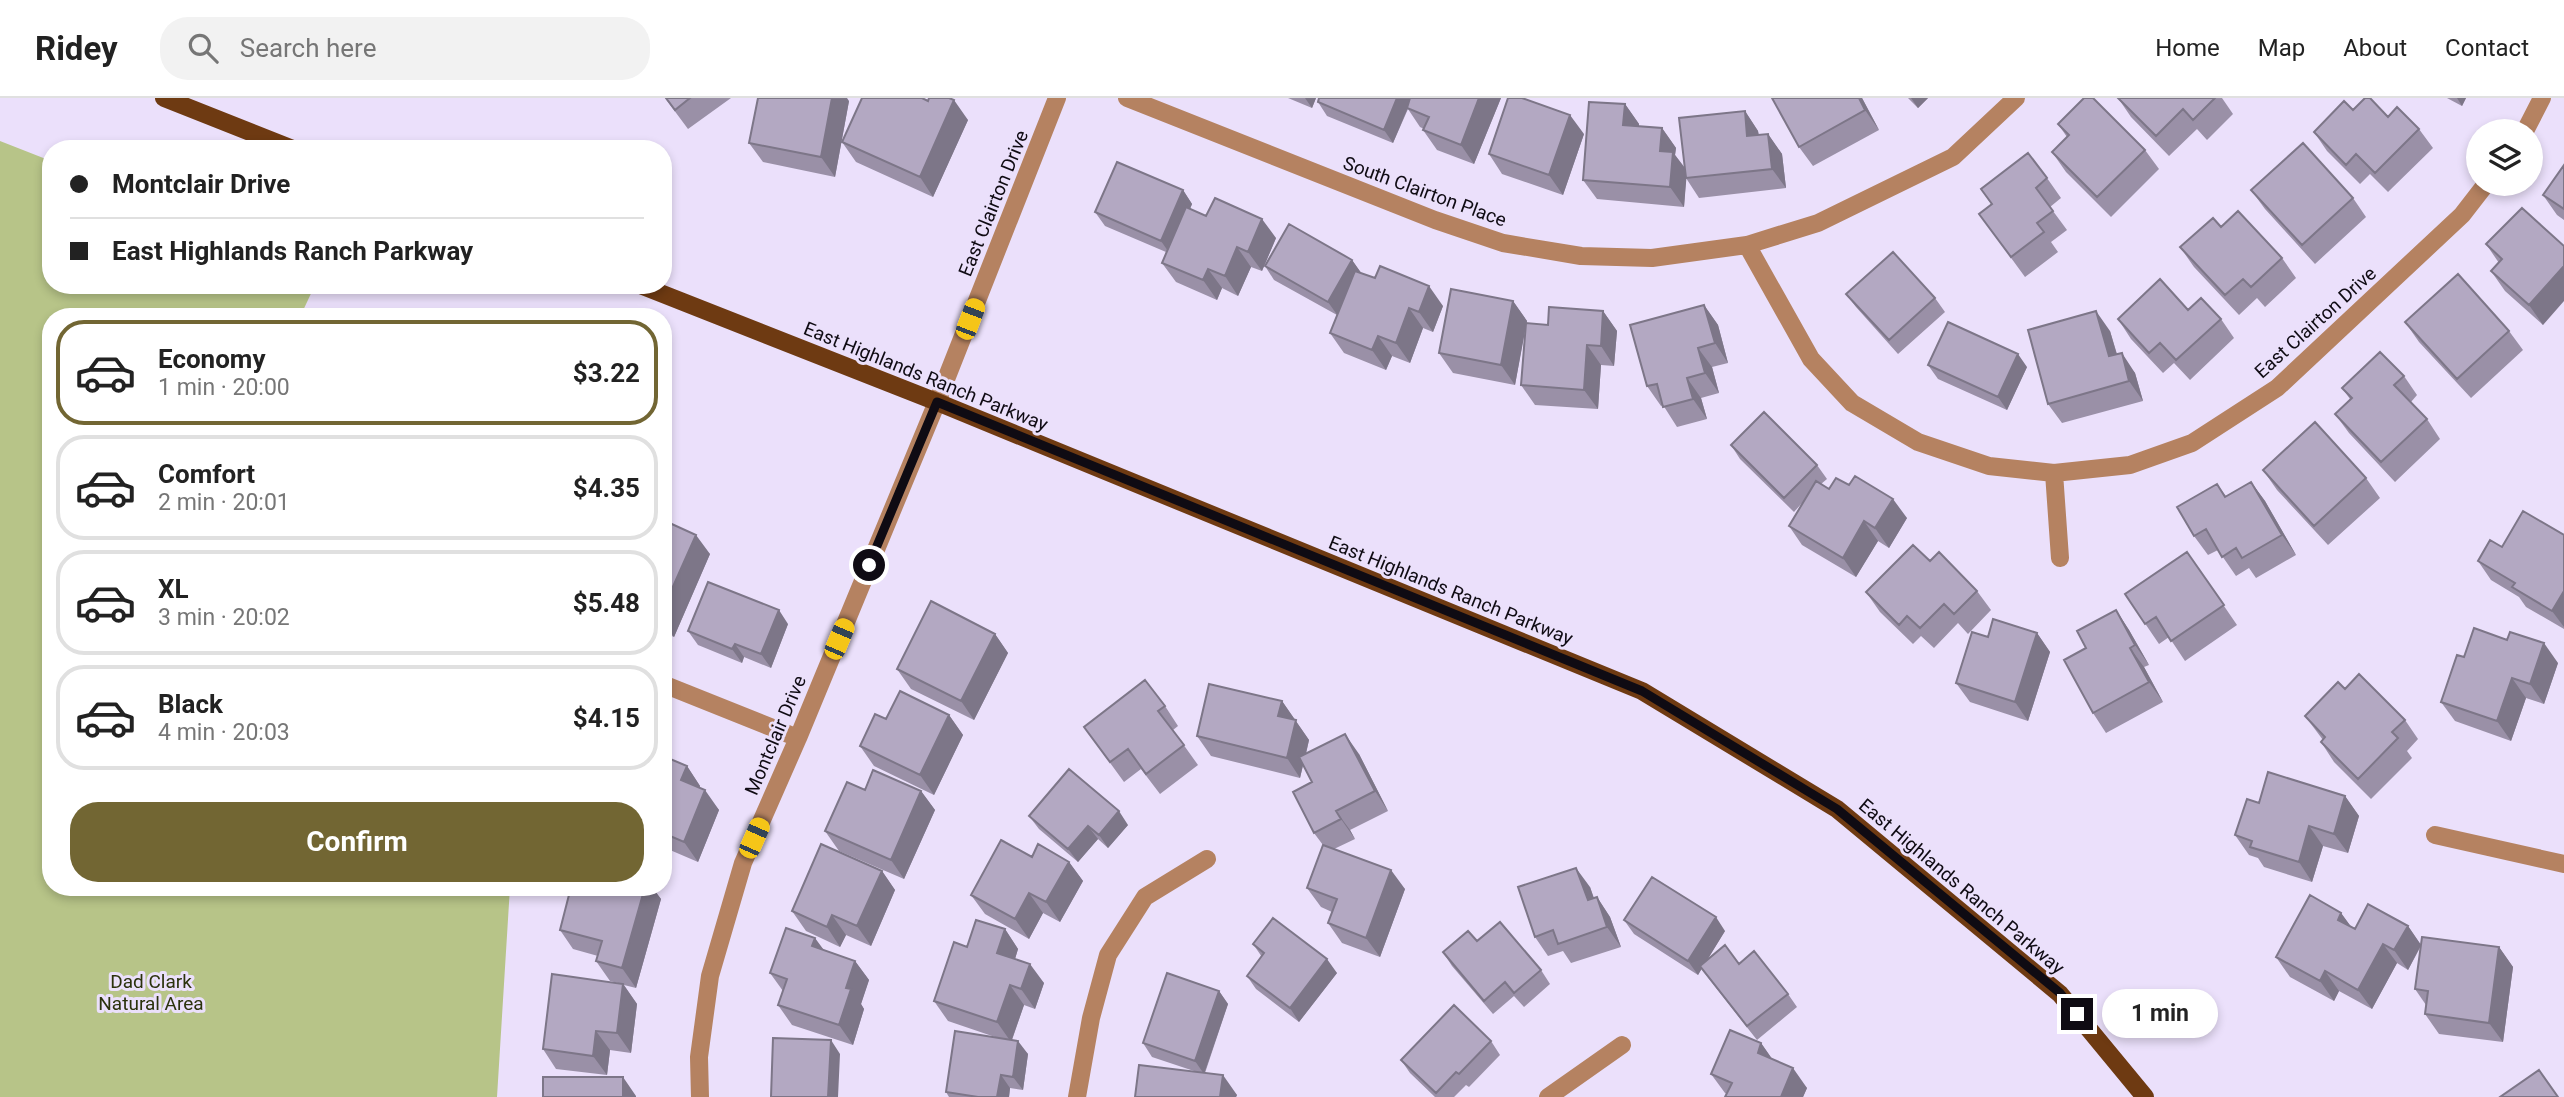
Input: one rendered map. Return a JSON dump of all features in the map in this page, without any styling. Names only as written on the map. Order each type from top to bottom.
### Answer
[{"type":"main road","points":[[164,98],[270,140]]},
{"type":"main road","name":"East Highlands Ranch Parkway","points":[[663,294],[937,402],[1642,691],[1837,809],[2060,993],[2145,1097]]},
{"type":"street","name":"East Clairton Drive","points":[[937,402],[1057,98]]},
{"type":"street","name":"South Clairton Place","points":[[1127,98],[1436,220],[1503,243],[1581,256],[1652,258],[1747,245],[1818,223],[1953,157],[2016,98]]},
{"type":"street","points":[[2531,119],[2542,98]]},
{"type":"street","name":"East Clairton Drive","points":[[1747,245],[1811,359],[1852,403],[1918,442],[1989,466],[2054,473],[2130,465],[2192,443],[2277,388],[2462,215],[2477,196]]},
{"type":"street","name":"Montclair Drive","points":[[700,1097],[699,1058],[710,976],[743,863],[798,738],[937,402]]},
{"type":"street","points":[[2054,473],[2060,558]]},
{"type":"street","points":[[672,688],[798,738]]},
{"type":"street","points":[[2435,835],[2564,864]]},
{"type":"street","points":[[1077,1097],[1091,1018],[1108,955],[1144,897],[1207,859]]},
{"type":"street","points":[[1548,1097],[1622,1045]]},
{"type":"green space","name":"Dad Clark Natural Area","points":[[0,141],[42,157],[42,294],[311,294],[304,308],[42,308],[42,896],[509,896],[497,1097],[0,1097]]},
{"type":"building","points":[[666,98],[690,98],[675,110]]},
{"type":"building","points":[[758,98],[832,98],[821,157],[749,143]]},
{"type":"building","points":[[862,98],[954,100],[920,177],[842,142]]},
{"type":"building","points":[[1319,98],[1397,98],[1384,130],[1318,102]]},
{"type":"building","points":[[1410,98],[1479,98],[1461,145],[1423,130],[1429,117],[1407,108]]},
{"type":"building","points":[[1508,98],[1522,98],[1570,115],[1549,175],[1489,154]]},
{"type":"building","points":[[1772,98],[1859,98],[1865,110],[1799,147]]},
{"type":"building","points":[[2084,98],[2093,98],[2145,150],[2097,197],[2052,152],[2069,135],[2058,124]]},
{"type":"building","points":[[2118,98],[2215,98],[2193,120],[2183,109],[2156,136]]},
{"type":"building","points":[[2365,98],[2370,98],[2388,117],[2397,107],[2419,129],[2375,173],[2356,154],[2346,165],[2314,132],[2344,101],[2353,110]]},
{"type":"building","points":[[1589,102],[1625,104],[1623,125],[1662,128],[1660,151],[1673,152],[1670,187],[1583,180]]},
{"type":"building","points":[[1745,111],[1747,136],[1768,134],[1772,169],[1686,178],[1679,118]]},
{"type":"building","points":[[2303,143],[2353,198],[2302,245],[2251,190]]},
{"type":"building","points":[[2028,153],[2047,178],[2036,188],[2053,211],[2037,223],[2044,232],[2011,257],[1979,214],[1992,204],[1981,189]]},
{"type":"building","points":[[1117,162],[1183,190],[1161,241],[1095,212]]},
{"type":"building","points":[[2564,165],[2564,209],[2543,195]]},
{"type":"building","points":[[1215,198],[1262,219],[1248,252],[1237,247],[1225,276],[1208,269],[1203,280],[1162,263],[1186,207],[1206,216]]},
{"type":"building","points":[[2522,208],[2564,246],[2564,266],[2529,305],[2491,271],[2502,259],[2486,244]]},
{"type":"building","points":[[2238,211],[2282,258],[2251,287],[2243,279],[2225,295],[2180,247],[2213,218],[2221,227]]},
{"type":"building","points":[[1289,224],[1352,260],[1328,302],[1265,266]]},
{"type":"building","points":[[1893,252],[1935,298],[1889,340],[1846,294]]},
{"type":"building","points":[[1380,266],[1429,286],[1419,312],[1409,308],[1396,343],[1378,336],[1372,350],[1330,333],[1355,271],[1375,278]]},
{"type":"building","points":[[2458,274],[2509,331],[2457,379],[2405,322]]},
{"type":"building","points":[[2160,279],[2188,310],[2201,298],[2221,319],[2176,360],[2160,343],[2149,353],[2118,319]]},
{"type":"building","points":[[1451,289],[1513,301],[1501,365],[1439,353]]},
{"type":"building","points":[[1704,305],[1715,343],[1698,348],[1705,373],[1687,378],[1693,399],[1663,407],[1657,384],[1647,386],[1630,325]]},
{"type":"building","points":[[1549,307],[1603,311],[1601,346],[1587,345],[1584,390],[1521,385],[1526,323],[1548,325]]},
{"type":"building","points":[[2096,311],[2109,356],[2122,353],[2129,381],[2048,404],[2028,330]]},
{"type":"building","points":[[1948,322],[2018,354],[1998,397],[1928,365]]},
{"type":"building","points":[[2380,352],[2404,376],[2394,385],[2427,419],[2381,462],[2335,414],[2352,398],[2342,388]]},
{"type":"building","points":[[1764,412],[1817,465],[1784,498],[1731,445]]},
{"type":"building","points":[[2315,422],[2366,478],[2314,526],[2263,470]]},
{"type":"building","points":[[1855,476],[1893,499],[1875,528],[1864,521],[1843,558],[1789,526],[1816,481],[1829,489],[1836,478],[1849,485]]},
{"type":"building","points":[[2251,482],[2282,535],[2242,558],[2236,548],[2222,557],[2206,529],[2194,536],[2177,507],[2217,484],[2225,497]]},
{"type":"building","points":[[2523,511],[2564,535],[2564,591],[2552,611],[2512,587],[2515,583],[2478,561],[2490,540],[2502,547]]},
{"type":"building","points":[[672,524],[696,535],[672,589]]},
{"type":"building","points":[[1913,545],[1930,561],[1939,552],[1977,591],[1954,614],[1944,604],[1920,628],[1907,616],[1899,625],[1866,592]]},
{"type":"building","points":[[2187,552],[2224,605],[2171,641],[2156,617],[2145,624],[2125,594]]},
{"type":"building","points":[[708,582],[779,610],[761,654],[735,644],[732,649],[688,631]]},
{"type":"building","points":[[931,601],[995,634],[961,701],[897,669]]},
{"type":"building","points":[[2116,610],[2135,645],[2130,648],[2149,682],[2093,713],[2064,660],[2086,648],[2077,631]]},
{"type":"building","points":[[1993,619],[2037,633],[2015,702],[1956,683],[1972,632],[1988,637]]},
{"type":"building","points":[[2474,628],[2507,640],[2510,632],[2544,643],[2530,684],[2512,678],[2497,721],[2441,702],[2457,655],[2464,657]]},
{"type":"building","points":[[2359,674],[2405,720],[2392,732],[2398,738],[2358,779],[2321,742],[2325,737],[2305,716],[2338,682],[2345,689]]},
{"type":"building","points":[[1145,680],[1165,706],[1158,711],[1184,745],[1146,774],[1128,749],[1110,762],[1084,727]]},
{"type":"building","points":[[1209,684],[1282,701],[1278,716],[1296,720],[1287,758],[1197,736]]},
{"type":"building","points":[[900,691],[949,715],[920,775],[860,746],[875,714],[886,719]]},
{"type":"building","points":[[1345,734],[1375,791],[1336,811],[1341,819],[1314,833],[1293,792],[1312,782],[1299,757]]},
{"type":"building","points":[[672,760],[687,766],[681,780],[705,790],[684,842],[672,837]]},
{"type":"building","points":[[1069,769],[1119,811],[1099,835],[1088,826],[1068,849],[1029,816]]},
{"type":"building","points":[[873,770],[921,791],[891,860],[825,831],[847,782],[865,790]]},
{"type":"building","points":[[2268,772],[2345,796],[2334,834],[2309,826],[2299,862],[2250,847],[2252,841],[2235,835],[2247,799],[2259,803]]},
{"type":"building","points":[[1001,840],[1032,857],[1038,844],[1069,862],[1046,902],[1029,893],[1015,919],[971,895]]},
{"type":"building","points":[[821,844],[882,871],[857,926],[832,915],[827,927],[792,911]]},
{"type":"building","points":[[1323,845],[1391,870],[1366,938],[1328,923],[1337,899],[1307,888]]},
{"type":"building","points":[[1576,868],[1588,900],[1597,897],[1607,927],[1558,944],[1553,930],[1535,937],[1518,887]]},
{"type":"building","points":[[1652,877],[1716,917],[1688,961],[1624,920]]},
{"type":"building","points":[[2310,895],[2341,913],[2338,920],[2355,929],[2368,904],[2408,926],[2394,950],[2383,944],[2358,990],[2325,971],[2320,981],[2276,957]]},
{"type":"building","points":[[569,896],[642,896],[622,968],[596,961],[602,941],[560,930]]},
{"type":"building","points":[[1273,918],[1327,959],[1290,1008],[1247,976],[1264,953],[1253,944]]},
{"type":"building","points":[[976,920],[1005,929],[997,953],[1030,964],[1021,989],[1010,985],[997,1022],[934,1001],[954,942],[967,947]]},
{"type":"building","points":[[1500,922],[1541,970],[1514,993],[1505,982],[1484,1001],[1443,952],[1468,931],[1477,941]]},
{"type":"building","points":[[786,928],[815,938],[812,946],[855,961],[846,988],[851,989],[839,1025],[778,1005],[787,979],[770,973]]},
{"type":"building","points":[[2422,937],[2499,947],[2489,1023],[2425,1014],[2428,991],[2415,989]]},
{"type":"building","points":[[1725,945],[1739,964],[1754,951],[1788,994],[1747,1026],[1700,966]]},
{"type":"building","points":[[1167,973],[1219,991],[1195,1061],[1143,1043]]},
{"type":"building","points":[[552,974],[623,984],[617,1033],[596,1031],[593,1056],[543,1049]]},
{"type":"building","points":[[1454,1005],[1491,1041],[1436,1093],[1401,1060]]},
{"type":"building","points":[[1730,1030],[1761,1043],[1758,1053],[1793,1068],[1781,1097],[1725,1097],[1732,1083],[1711,1074]]},
{"type":"building","points":[[955,1031],[1018,1041],[1013,1077],[1001,1075],[997,1097],[946,1092]]},
{"type":"building","points":[[773,1038],[831,1040],[828,1097],[771,1097]]},
{"type":"building","points":[[1139,1065],[1223,1075],[1220,1097],[1135,1097]]},
{"type":"building","points":[[2539,1070],[2558,1097],[2500,1097]]},
{"type":"building","points":[[543,1077],[623,1077],[623,1097],[543,1097]]},
{"type":"route","points":[[869,565],[937,402],[1642,691],[1837,809],[2060,993],[2077,1014]]}]
